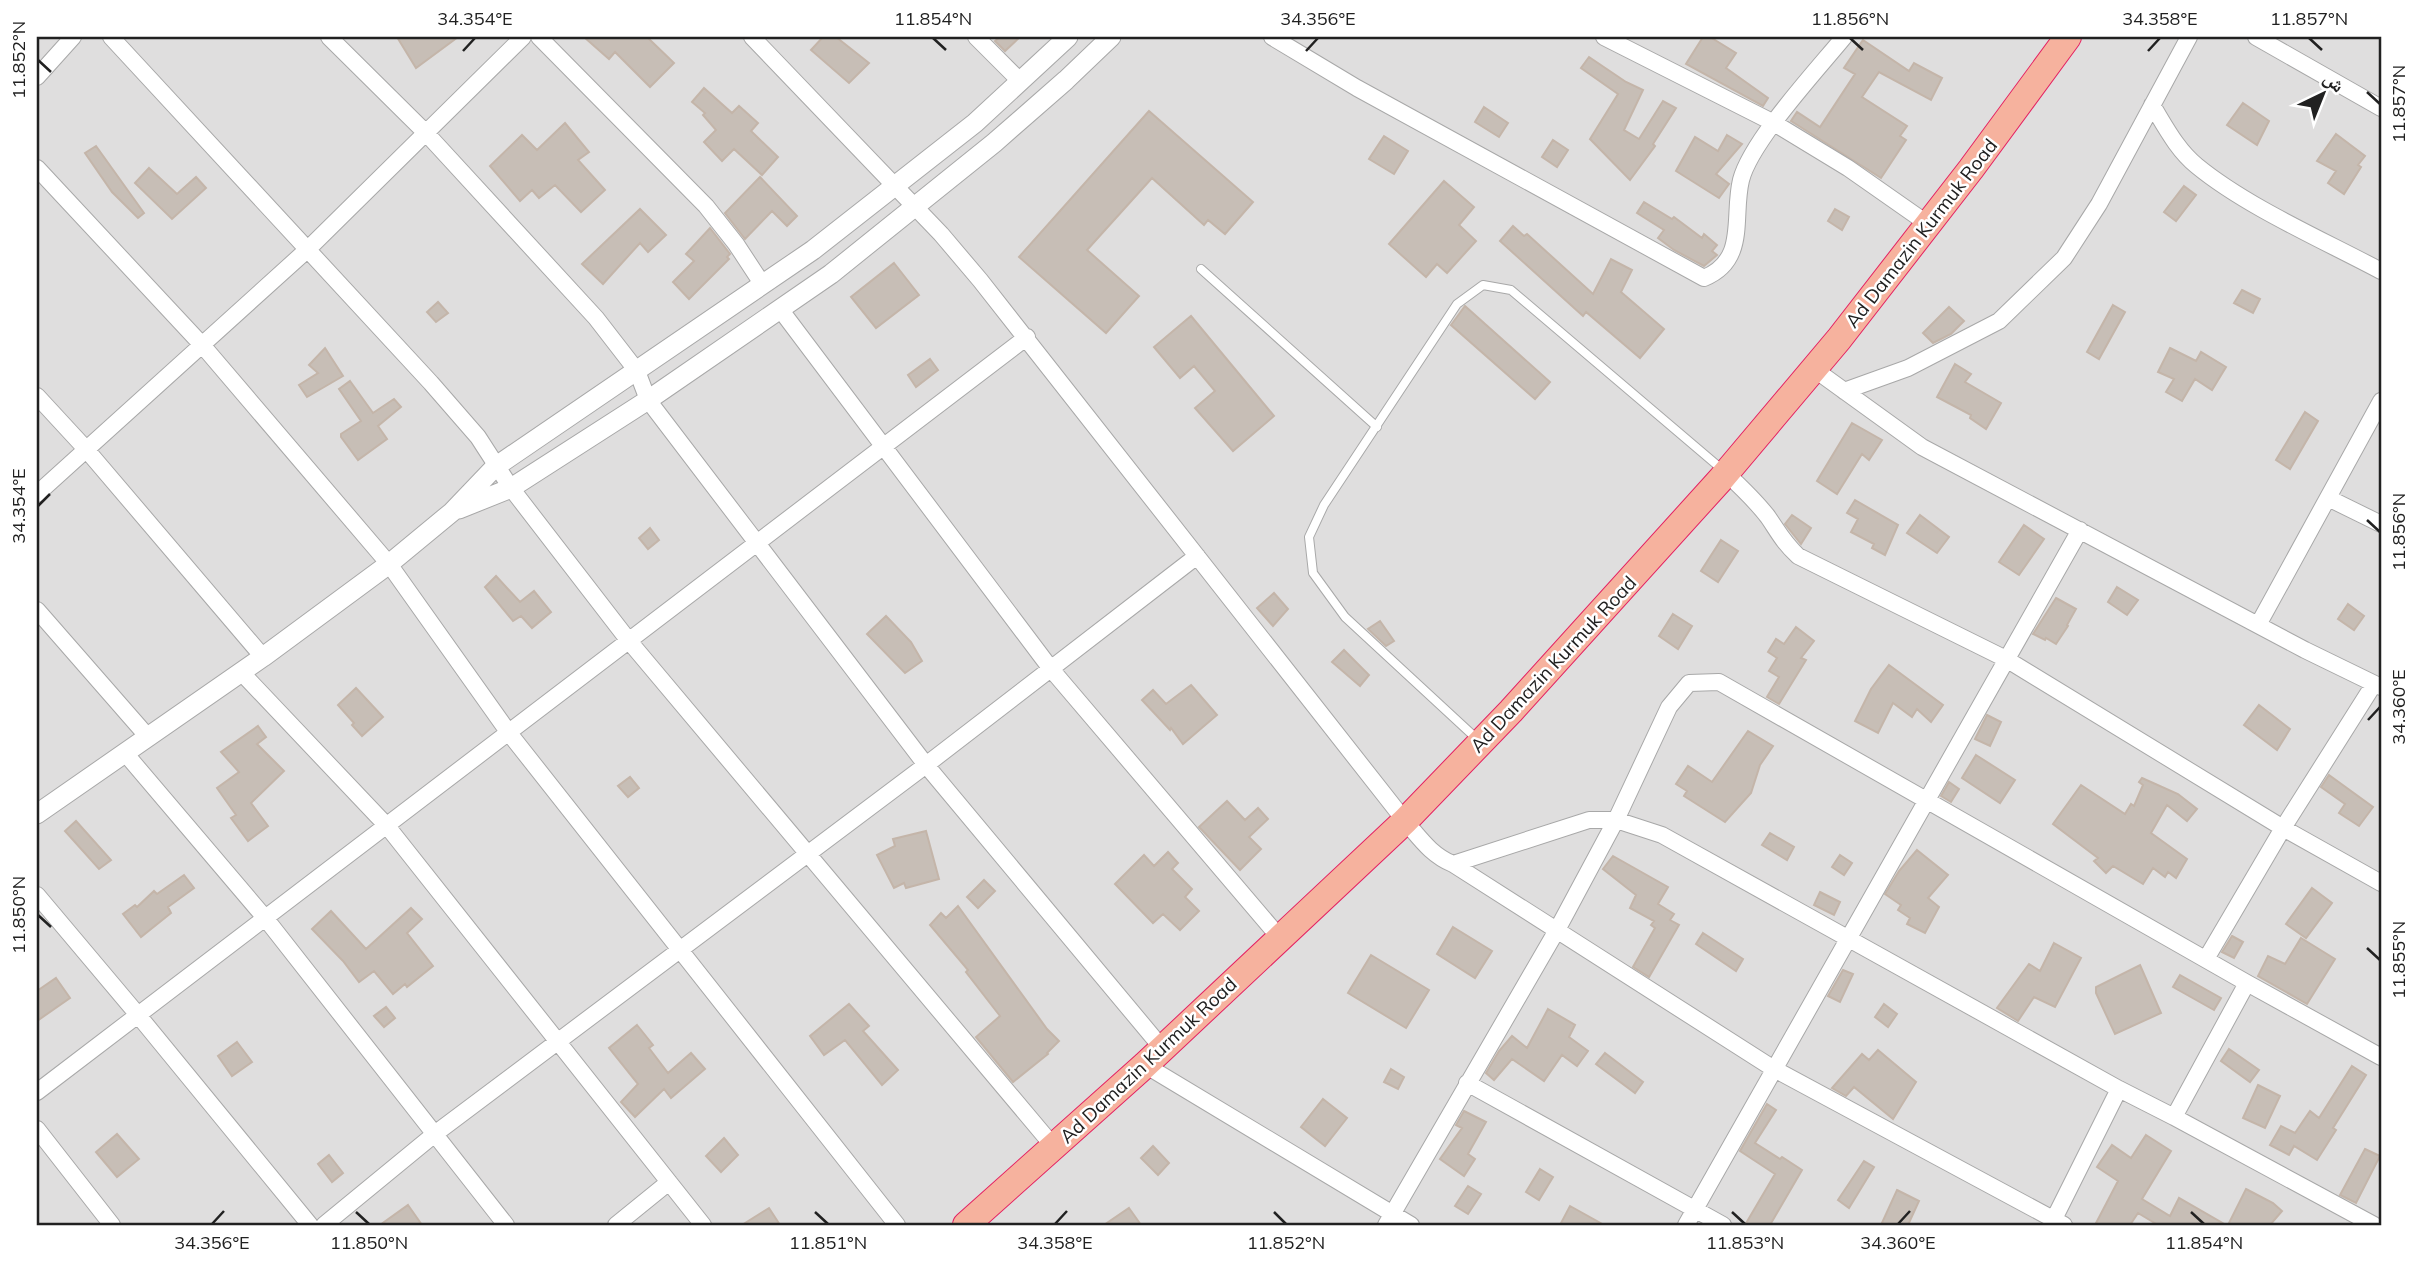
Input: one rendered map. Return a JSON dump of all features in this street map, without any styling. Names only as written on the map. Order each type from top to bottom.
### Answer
[{"type":"highway","name":"Ad Damazin Kurmuk Road","points":[[966,1225],[1154,1056],[1405,821],[1616,596],[1814,369],[1928,224],[2068,37]]},
{"type":"street","points":[[37,77],[73,37]]},
{"type":"street","points":[[111,37],[478,437],[495,467],[629,641],[1054,1147]]},
{"type":"street","points":[[329,37],[426,133],[596,318],[637,371],[648,400],[926,765],[1154,1056],[1389,1219],[1411,1225]]},
{"type":"street","points":[[37,494],[308,249],[523,37]]},
{"type":"street","points":[[539,37],[706,206],[763,285]]},
{"type":"street","points":[[752,37],[941,234],[1027,337],[1428,849],[1774,1069],[2057,1223],[2119,1089]]},
{"type":"street","points":[[976,37],[1020,81]]},
{"type":"street","points":[[37,814],[263,657],[389,564],[452,512],[495,467],[763,285],[896,186],[975,122],[1068,37]]},
{"type":"street","points":[[452,512],[511,488],[648,400],[831,274],[994,143],[1111,37]]},
{"type":"street","points":[[1272,37],[1357,88],[1704,278],[1718,272],[1732,255],[1741,180],[1748,162],[1774,123],[1844,37]]},
{"type":"street","points":[[1604,37],[1774,123],[1867,181],[1928,224]]},
{"type":"street","points":[[1844,391],[1908,368],[1999,321],[2064,258],[2099,204],[2189,37]]},
{"type":"street","points":[[2256,37],[2381,108]]},
{"type":"street","points":[[2152,105],[2169,135],[2195,165],[2245,199],[2381,271]]},
{"type":"street","points":[[37,168],[203,346],[389,564],[509,733],[897,1225]]},
{"type":"street","points":[[780,310],[1051,669],[1280,938]]},
{"type":"street","points":[[37,1092],[1027,337]]},
{"type":"street","points":[[1814,369],[1922,447],[2258,625],[2378,685],[2283,828],[2206,959]]},
{"type":"street","points":[[37,396],[85,448],[263,657]]},
{"type":"street","points":[[2258,625],[2381,401]]},
{"type":"street","points":[[1726,473],[1748,494],[1768,518],[1781,540],[1798,556],[2006,659],[2283,828],[2381,883]]},
{"type":"street","points":[[2328,498],[2381,524]]},
{"type":"street","points":[[1686,1225],[2080,530]]},
{"type":"street","points":[[324,1225],[436,1133],[926,765],[1197,556]]},
{"type":"street","points":[[37,610],[148,737]]},
{"type":"street","points":[[241,672],[387,826],[703,1225]]},
{"type":"street","points":[[1389,1219],[1557,930],[1616,820],[1669,706],[1689,684],[1719,682],[2247,983],[2381,1056]]},
{"type":"street","points":[[125,752],[266,919],[506,1225]]},
{"type":"street","points":[[1453,864],[1589,820],[1616,820],[1662,835],[2119,1089],[2374,1225]]},
{"type":"street","points":[[37,895],[310,1225]]},
{"type":"street","points":[[2174,1117],[2247,983]]},
{"type":"street","points":[[1467,1083],[1723,1225]]},
{"type":"street","points":[[37,1129],[113,1225]]},
{"type":"street","points":[[616,1225],[669,1182]]},
{"type":"lane","points":[[1201,269],[1377,427]]},
{"type":"lane","points":[[1480,742],[1345,617],[1313,573],[1309,537],[1324,505],[1457,304],[1483,285],[1511,290],[1726,473]]},
{"type":"shaded area","points":[[37,37],[2381,37],[2381,1225],[37,1225]]},
{"type":"building","points":[[397,37],[458,37],[416,68]]},
{"type":"building","points":[[584,37],[647,37],[674,63],[650,87],[615,52],[609,59]]},
{"type":"building","points":[[823,37],[836,37],[869,63],[849,83],[811,50]]},
{"type":"building","points":[[1000,37],[1020,37],[1005,51],[995,41]]},
{"type":"building","points":[[1703,37],[1710,37],[1736,53],[1726,68],[1768,98],[1763,106],[1686,64]]},
{"type":"building","points":[[1863,40],[1909,71],[1914,63],[1942,78],[1931,100],[1879,72],[1862,97],[1907,126],[1900,136],[1906,140],[1881,178],[1791,121],[1797,112],[1820,127],[1855,74],[1844,68]]},
{"type":"building","points":[[1589,57],[1643,90],[1624,130],[1639,139],[1663,101],[1676,108],[1653,144],[1655,146],[1630,180],[1590,139],[1618,94],[1581,68]]},
{"type":"building","points":[[704,88],[732,113],[739,106],[758,123],[751,131],[778,157],[762,175],[734,149],[722,161],[704,142],[716,130],[703,115],[705,113],[692,102]]},
{"type":"building","points":[[2243,103],[2269,121],[2257,145],[2227,125]]},
{"type":"building","points":[[1484,107],[1508,123],[1499,137],[1475,122]]},
{"type":"building","points":[[1149,111],[1253,202],[1225,234],[1208,220],[1204,225],[1152,178],[1087,250],[1139,296],[1106,333],[1019,257]]},
{"type":"building","points":[[565,123],[589,152],[578,160],[605,190],[581,212],[555,185],[539,198],[532,190],[520,201],[490,166],[522,135],[537,150]]},
{"type":"building","points":[[2336,134],[2365,156],[2344,194],[2328,183],[2336,171],[2317,161]]},
{"type":"building","points":[[1727,135],[1742,144],[1716,174],[1729,184],[1719,198],[1676,171],[1695,137],[1718,151]]},
{"type":"building","points":[[1384,136],[1408,151],[1394,174],[1369,159]]},
{"type":"building","points":[[1553,140],[1568,150],[1557,167],[1542,157]]},
{"type":"building","points":[[96,146],[144,213],[138,218],[112,192],[85,153]]},
{"type":"building","points":[[149,168],[177,194],[196,177],[206,188],[172,219],[135,183]]},
{"type":"building","points":[[760,177],[797,216],[787,226],[772,211],[745,239],[725,213]]},
{"type":"building","points":[[1444,181],[1474,207],[1459,225],[1476,241],[1447,273],[1437,264],[1426,277],[1389,244]]},
{"type":"building","points":[[2184,186],[2196,195],[2176,221],[2164,212]]},
{"type":"building","points":[[1644,202],[1672,219],[1674,217],[1702,238],[1704,234],[1717,245],[1712,251],[1717,255],[1704,266],[1674,250],[1658,238],[1664,230],[1637,213]]},
{"type":"building","points":[[640,209],[666,235],[648,252],[640,243],[603,284],[582,264]]},
{"type":"building","points":[[1835,209],[1849,217],[1842,230],[1828,221]]},
{"type":"building","points":[[1513,226],[1524,236],[1527,234],[1593,294],[1611,259],[1632,270],[1621,292],[1664,329],[1640,358],[1586,312],[1583,316],[1500,241]]},
{"type":"building","points":[[710,228],[730,254],[727,257],[729,259],[689,299],[673,282],[694,261],[686,254]]},
{"type":"building","points":[[894,263],[919,295],[876,328],[851,297]]},
{"type":"building","points":[[2242,290],[2260,299],[2253,313],[2234,303]]},
{"type":"building","points":[[438,302],[448,313],[436,322],[427,312]]},
{"type":"building","points":[[2113,305],[2125,312],[2099,359],[2087,352]]},
{"type":"building","points":[[1465,306],[1550,382],[1535,399],[1451,325]]},
{"type":"building","points":[[1949,307],[1964,321],[1951,334],[1933,343],[1923,333]]},
{"type":"building","points":[[1191,316],[1274,416],[1233,451],[1195,408],[1215,391],[1194,366],[1180,378],[1154,347]]},
{"type":"building","points":[[325,348],[343,376],[307,397],[299,385],[318,373],[309,365]]},
{"type":"building","points":[[2170,348],[2196,361],[2201,352],[2226,367],[2212,390],[2195,379],[2182,401],[2166,392],[2174,379],[2158,372]]},
{"type":"building","points":[[930,359],[938,370],[916,387],[908,375]]},
{"type":"building","points":[[1955,364],[1971,374],[1965,382],[2001,403],[1986,429],[1970,418],[1971,415],[1937,397]]},
{"type":"building","points":[[350,381],[373,413],[394,399],[401,407],[378,426],[387,439],[358,460],[341,437],[341,434],[361,421],[339,389]]},
{"type":"building","points":[[2305,412],[2318,421],[2290,469],[2276,460]]},
{"type":"building","points":[[1852,423],[1882,440],[1869,460],[1862,454],[1837,494],[1817,481]]},
{"type":"building","points":[[1855,500],[1898,525],[1885,555],[1872,548],[1874,544],[1851,532],[1858,519],[1847,513]]},
{"type":"building","points":[[1792,515],[1811,528],[1801,544],[1785,524]]},
{"type":"building","points":[[1920,515],[1949,537],[1937,553],[1907,533]]},
{"type":"building","points":[[2024,525],[2044,539],[2019,575],[1999,562]]},
{"type":"building","points":[[650,528],[659,540],[648,549],[639,538]]},
{"type":"building","points":[[1721,540],[1738,551],[1718,582],[1701,571]]},
{"type":"building","points":[[496,576],[520,602],[534,591],[551,612],[532,628],[521,616],[513,621],[485,587]]},
{"type":"building","points":[[2117,587],[2138,600],[2127,615],[2108,602]]},
{"type":"building","points":[[1274,593],[1288,609],[1273,626],[1257,608]]},
{"type":"building","points":[[2056,598],[2076,609],[2056,644],[2033,634]]},
{"type":"building","points":[[2348,604],[2364,616],[2354,630],[2338,619]]},
{"type":"building","points":[[1673,614],[1692,626],[1678,649],[1659,636]]},
{"type":"building","points":[[886,616],[911,642],[922,661],[905,673],[867,634]]},
{"type":"building","points":[[1380,621],[1394,641],[1386,646],[1368,629]]},
{"type":"building","points":[[1796,627],[1814,641],[1801,658],[1806,660],[1779,704],[1767,697],[1779,677],[1769,671],[1777,658],[1768,652],[1776,639],[1784,644]]},
{"type":"building","points":[[1344,650],[1369,675],[1360,686],[1332,662]]},
{"type":"building","points":[[1889,665],[1943,705],[1931,722],[1917,709],[1912,717],[1893,703],[1878,733],[1855,721],[1871,689]]},
{"type":"building","points":[[1191,685],[1217,715],[1183,744],[1171,728],[1170,730],[1142,700],[1153,690],[1166,704]]},
{"type":"building","points":[[356,688],[383,717],[362,736],[338,705]]},
{"type":"building","points":[[2259,705],[2290,729],[2277,750],[2244,725]]},
{"type":"building","points":[[1987,715],[2001,722],[1990,746],[1975,739]]},
{"type":"building","points":[[258,726],[266,737],[257,744],[284,771],[251,803],[268,826],[248,841],[231,818],[236,815],[217,788],[239,772],[221,752]]},
{"type":"building","points":[[1748,731],[1773,746],[1760,765],[1751,793],[1725,822],[1684,796],[1687,791],[1676,784],[1688,766],[1712,782]]},
{"type":"building","points":[[1976,755],[2015,780],[2000,803],[1962,778]]},
{"type":"building","points":[[2329,775],[2373,807],[2359,826],[2339,813],[2345,804],[2321,787]]},
{"type":"building","points":[[630,777],[639,788],[628,797],[618,786]]},
{"type":"building","points":[[2142,778],[2178,794],[2197,809],[2187,821],[2167,805],[2151,833],[2187,859],[2176,878],[2168,872],[2165,877],[2153,868],[2143,884],[2113,866],[2106,873],[2094,861],[2098,858],[2053,824],[2081,785],[2125,814],[2131,804],[2134,806],[2143,785],[2139,782]]},
{"type":"building","points":[[1949,782],[1959,789],[1951,802],[1941,796]]},
{"type":"building","points":[[1227,801],[1245,820],[1258,808],[1268,819],[1249,837],[1261,849],[1240,870],[1199,827]]},
{"type":"building","points":[[76,821],[111,860],[99,869],[65,831]]},
{"type":"building","points":[[926,831],[939,879],[906,888],[904,883],[894,888],[877,855],[895,846],[893,839]]},
{"type":"building","points":[[1770,833],[1794,847],[1787,860],[1762,845]]},
{"type":"building","points":[[1917,850],[1948,875],[1928,898],[1939,907],[1925,933],[1907,924],[1910,918],[1898,910],[1901,905],[1885,894],[1899,871]]},
{"type":"building","points":[[1168,852],[1178,863],[1172,869],[1192,889],[1185,897],[1199,911],[1180,930],[1163,914],[1153,923],[1115,884],[1144,855],[1154,866]]},
{"type":"building","points":[[1840,855],[1852,863],[1844,875],[1832,867]]},
{"type":"building","points":[[1613,856],[1668,887],[1658,904],[1674,914],[1670,920],[1679,925],[1649,977],[1633,967],[1655,928],[1651,925],[1654,921],[1630,908],[1636,895],[1603,869]]},
{"type":"building","points":[[184,875],[194,888],[168,907],[171,913],[141,937],[123,914],[135,905],[137,907],[154,891],[157,894]]},
{"type":"building","points":[[984,880],[995,891],[978,908],[967,897]]},
{"type":"building","points":[[2312,888],[2332,903],[2306,938],[2286,924]]},
{"type":"building","points":[[1820,892],[1840,902],[1834,915],[1814,905]]},
{"type":"building","points":[[958,906],[1047,1029],[1059,1041],[1048,1054],[1013,1082],[976,1037],[1000,1016],[966,972],[968,970],[930,925],[941,913],[946,918]]},
{"type":"building","points":[[411,908],[422,919],[407,933],[433,966],[407,987],[405,984],[393,994],[374,971],[359,982],[312,929],[331,911],[366,949]]},
{"type":"building","points":[[1453,927],[1492,951],[1475,978],[1437,954]]},
{"type":"building","points":[[1703,933],[1743,959],[1736,971],[1696,944]]},
{"type":"building","points":[[2232,936],[2243,942],[2234,958],[2222,952]]},
{"type":"building","points":[[2301,938],[2335,959],[2307,1004],[2258,976],[2268,956],[2285,964]]},
{"type":"building","points":[[2054,943],[2081,958],[2055,1007],[2034,997],[2018,1021],[1997,1008],[2029,964],[2040,971]]},
{"type":"building","points":[[1371,955],[1429,990],[1406,1028],[1348,993]]},
{"type":"building","points":[[2140,965],[2161,1013],[2115,1034],[2096,993],[2096,987]]},
{"type":"building","points":[[1843,970],[1853,974],[1840,1002],[1828,996]]},
{"type":"building","points":[[2180,975],[2221,998],[2214,1010],[2173,987]]},
{"type":"building","points":[[56,978],[70,998],[37,1021],[37,991]]},
{"type":"building","points":[[849,1004],[869,1026],[863,1031],[898,1070],[882,1085],[845,1040],[824,1055],[810,1036]]},
{"type":"building","points":[[1884,1004],[1897,1014],[1888,1027],[1875,1017]]},
{"type":"building","points":[[386,1007],[395,1018],[384,1027],[374,1016]]},
{"type":"building","points":[[1548,1009],[1575,1025],[1569,1037],[1588,1051],[1577,1066],[1562,1055],[1544,1081],[1512,1059],[1494,1080],[1486,1073],[1499,1051],[1512,1036],[1527,1048]]},
{"type":"building","points":[[637,1025],[653,1045],[649,1048],[668,1073],[691,1053],[705,1069],[671,1098],[664,1089],[635,1117],[621,1102],[638,1084],[609,1048]]},
{"type":"building","points":[[237,1042],[252,1062],[232,1076],[218,1056]]},
{"type":"building","points":[[2229,1049],[2259,1070],[2250,1082],[2221,1061]]},
{"type":"building","points":[[1878,1050],[1916,1082],[1893,1119],[1854,1087],[1846,1096],[1832,1088],[1862,1054],[1869,1060]]},
{"type":"building","points":[[1605,1053],[1643,1082],[1635,1093],[1596,1064]]},
{"type":"building","points":[[2352,1066],[2366,1075],[2333,1128],[2336,1130],[2317,1160],[2294,1146],[2289,1155],[2270,1145],[2281,1126],[2295,1133],[2310,1111],[2319,1118]]},
{"type":"building","points":[[1391,1069],[1404,1077],[1398,1089],[1384,1082]]},
{"type":"building","points":[[2258,1085],[2280,1096],[2265,1128],[2243,1118]]},
{"type":"building","points":[[1323,1099],[1347,1118],[1325,1146],[1301,1127]]},
{"type":"building","points":[[1767,1104],[1776,1110],[1755,1143],[1802,1170],[1770,1225],[1745,1225],[1775,1174],[1740,1151]]},
{"type":"building","points":[[1464,1111],[1486,1122],[1468,1154],[1475,1159],[1464,1176],[1440,1159],[1462,1128],[1456,1125]]},
{"type":"building","points":[[117,1134],[139,1159],[117,1177],[96,1152]]},
{"type":"building","points":[[2146,1135],[2171,1151],[2142,1199],[2170,1216],[2179,1198],[2226,1225],[2158,1225],[2138,1213],[2130,1225],[2095,1225],[2118,1181],[2097,1167],[2112,1145],[2131,1158]]},
{"type":"building","points":[[724,1138],[738,1155],[721,1172],[706,1156]]},
{"type":"building","points":[[1153,1146],[1169,1163],[1158,1175],[1141,1158]]},
{"type":"building","points":[[2365,1149],[2380,1156],[2356,1203],[2340,1195]]},
{"type":"building","points":[[329,1155],[343,1173],[332,1182],[318,1164]]},
{"type":"building","points":[[1864,1161],[1874,1167],[1849,1208],[1838,1200]]},
{"type":"building","points":[[1540,1169],[1553,1177],[1539,1200],[1526,1192]]},
{"type":"building","points":[[1468,1186],[1481,1194],[1468,1214],[1455,1206]]},
{"type":"building","points":[[2246,1189],[2273,1203],[2282,1211],[2270,1225],[2228,1225]]},
{"type":"building","points":[[1897,1190],[1919,1201],[1908,1225],[1881,1225]]},
{"type":"building","points":[[408,1205],[422,1225],[380,1225]]},
{"type":"building","points":[[1570,1206],[1604,1225],[1560,1225]]},
{"type":"building","points":[[769,1208],[780,1225],[742,1225]]},
{"type":"building","points":[[1129,1208],[1141,1225],[1104,1225]]}]
